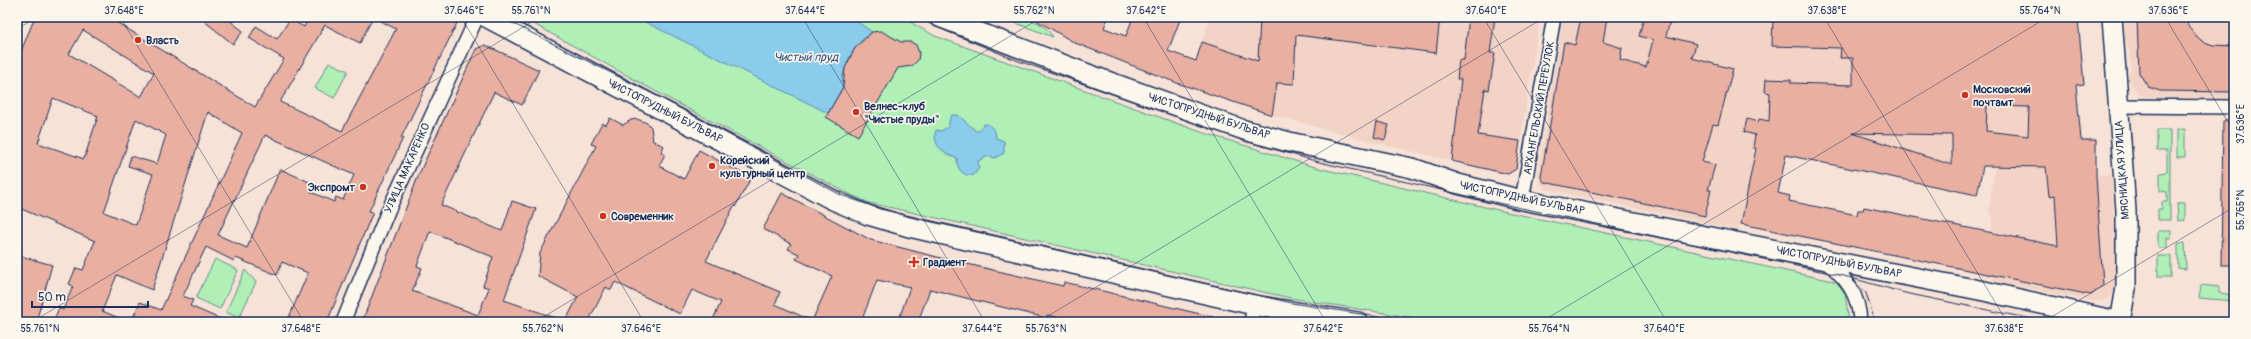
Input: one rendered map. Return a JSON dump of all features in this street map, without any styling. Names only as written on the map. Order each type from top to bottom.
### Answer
[{"type":"main road","name":"ЧИСТОПРУДНЫЙ БУЛЬВАР","points":[[486,17],[833,200],[868,215],[909,227],[1252,314],[1358,322]]},
{"type":"main road","name":"ЧИСТОПРУДНЫЙ БУЛЬВАР","points":[[939,17],[1118,85],[1244,130],[1289,142],[1412,168],[1458,184],[1522,200],[1984,291],[2121,322]]},
{"type":"main road","name":"МЯСНИЦКАЯ УЛИЦА","points":[[2112,17],[2126,210],[2126,288],[2121,322]]},
{"type":"street","name":"УЛИЦА МАКАРЕНКО","points":[[343,322],[388,211],[477,17]]},
{"type":"street","name":"АРХАНГЕЛЬСКИЙ ПЕРЕУЛОК","points":[[1522,200],[1554,17]]},
{"type":"street","points":[[2118,106],[2234,107]]},
{"type":"street","points":[[1823,259],[1844,276],[1852,290],[1859,310],[1860,322]]},
{"type":"shaded area","points":[[1210,17],[1227,22],[1228,17],[1540,17],[1516,169],[1508,174],[1385,145],[1272,115],[1181,85],[1190,60],[1196,61]]},
{"type":"shaded area","points":[[1563,17],[2071,17],[2071,19],[2078,19],[2084,84],[2076,85],[2081,140],[2096,140],[2096,175],[2112,175],[2117,289],[2109,298],[2101,301],[2092,301],[1993,281],[2002,235],[1991,233],[1993,218],[1989,209],[1995,166],[1952,165],[1753,148],[1753,163],[1739,230],[1546,189],[1540,183],[1538,174]]},
{"type":"shaded area","points":[[2124,17],[2234,17],[2234,98],[2150,97],[2138,94],[2127,77],[2131,70],[2130,51],[2125,42]]},
{"type":"green space","points":[[521,17],[906,17],[910,19],[910,22],[935,36],[1201,132],[1318,168],[1502,211],[1838,282],[1845,293],[1849,322],[1440,322],[1290,298],[869,203],[845,192],[664,96]]},
{"type":"green space","points":[[1000,17],[1023,18],[1036,22],[1043,26],[1053,37]]},
{"type":"green space","points":[[329,62],[348,71],[334,98],[315,88]]},
{"type":"green space","points":[[2185,129],[2185,157],[2177,157],[2177,130]]},
{"type":"green space","points":[[2157,130],[2170,130],[2170,220],[2158,220],[2158,209],[2162,209],[2162,202],[2167,202],[2167,192],[2160,191],[2160,173],[2167,172],[2167,151],[2157,151]]},
{"type":"green space","points":[[2177,203],[2185,203],[2185,220],[2178,221]]},
{"type":"green space","points":[[2158,231],[2171,231],[2171,238],[2167,238],[2167,248],[2158,248]]},
{"type":"green space","points":[[2178,243],[2185,243],[2186,269],[2178,268]]},
{"type":"green space","points":[[2158,256],[2171,256],[2171,277],[2158,277]]},
{"type":"green space","points":[[215,259],[238,270],[220,309],[196,298]]},
{"type":"green space","points":[[245,270],[256,282],[239,318],[226,312]]},
{"type":"green space","points":[[2201,285],[2219,287],[2219,293],[2234,295],[2234,301],[2199,298]]},
{"type":"water","name":"Чистый пруд","points":[[635,17],[851,17],[872,32],[862,40],[850,56],[842,78],[843,87],[828,113]]},
{"type":"water","points":[[952,115],[958,115],[976,131],[979,131],[984,124],[988,124],[995,131],[996,138],[1004,141],[1004,153],[995,158],[989,156],[978,161],[979,168],[974,175],[967,175],[961,171],[958,166],[957,158],[944,152],[935,140],[936,130],[941,131],[948,127]]},
{"type":"building","points":[[35,17],[108,17],[255,107],[284,59],[249,38],[256,26],[277,39],[290,19],[304,27],[309,17],[373,17],[451,17],[458,21],[401,138],[403,138],[369,211],[373,212],[327,322],[287,322],[308,273],[282,262],[277,275],[236,258],[234,261],[206,247],[183,296],[193,300],[190,306],[227,322],[131,322],[140,302],[161,310],[242,133],[208,112],[152,290],[117,275],[102,311],[129,322],[53,322],[59,308],[63,310],[73,286],[69,284],[76,268],[83,270],[95,241],[17,207],[17,200],[23,184],[17,181],[17,69],[19,62],[17,61]],"holes":[[[373,17],[396,29],[342,131],[280,102],[325,25],[360,43]],[[83,30],[154,73],[141,97],[69,54]],[[53,98],[98,116],[84,159],[38,143]],[[136,119],[166,135],[157,164],[131,156],[128,166],[153,174],[136,225],[104,212]],[[265,135],[354,175],[343,200],[336,197],[334,202],[311,192],[314,184],[280,169],[247,248],[218,235]]]},
{"type":"building","points":[[199,17],[225,17],[243,31],[233,44]]},
{"type":"building","points":[[1031,17],[1108,17],[1104,28],[1126,36],[1133,17],[1181,17],[1168,51],[1196,61],[1202,42],[1258,61],[1260,17],[1440,17],[1436,53],[1296,35],[1294,84],[1277,83],[1272,115],[1177,83],[1075,43]]},
{"type":"building","points":[[1469,17],[1495,17],[1490,53],[1495,53],[1489,90],[1485,89],[1478,135],[1520,141],[1516,169],[1508,174],[1452,161],[1461,79],[1457,79],[1459,60],[1464,60]]},
{"type":"building","points":[[1581,17],[1607,17],[1603,42],[1622,48],[1620,60],[1646,67],[1653,40],[1639,36],[1644,17],[1671,17],[1666,36],[1696,44],[1692,58],[1733,69],[1718,125],[1713,124],[1702,162],[1715,165],[1708,190],[1711,190],[1705,216],[1544,182],[1541,177],[1564,42],[1575,45]]},
{"type":"building","points":[[1773,17],[2071,17],[2071,19],[2078,19],[2084,84],[2076,85],[2081,140],[2096,140],[2096,176],[2103,285],[2091,295],[1741,224],[1756,148],[1753,148],[1755,135],[1744,132],[1747,119],[1758,122],[1759,119],[1769,121],[1770,93],[1765,92],[1766,79],[1791,80],[1791,83],[1853,85],[1853,58],[1840,58],[1841,48],[1772,46]],"holes":[[[1987,106],[2029,107],[2028,136],[1986,131]],[[1852,133],[1952,135],[1952,165]],[[1786,155],[1977,195],[1983,166],[2046,167],[2049,196],[2055,195],[2058,246],[1864,207],[1863,210],[1858,210],[1857,215],[1789,201],[1790,196],[1778,193]]]},
{"type":"building","points":[[2137,17],[2186,17],[2188,26],[2202,41],[2213,45],[2234,46],[2234,92],[2160,91],[2148,87],[2139,73]]},
{"type":"building","points":[[881,31],[901,42],[911,42],[916,45],[919,53],[918,60],[912,66],[898,68],[858,136],[826,117],[843,87],[845,68],[855,48],[872,32]]},
{"type":"building","points":[[485,45],[539,70],[522,105],[494,92],[441,205],[502,231],[512,201],[536,209],[504,300],[562,320],[562,322],[362,322],[419,174],[476,49]],"holes":[[[430,231],[493,257],[483,286],[489,288],[478,315],[412,291],[422,268],[417,266]]]},
{"type":"building","points":[[610,118],[623,125],[631,120],[637,119],[647,123],[651,127],[653,141],[664,146],[661,152],[665,154],[659,166],[684,179],[699,150],[751,178],[735,207],[734,206],[706,261],[780,292],[775,304],[812,321],[832,276],[796,259],[799,254],[788,249],[791,244],[763,229],[782,193],[871,240],[1063,286],[1064,282],[1213,317],[1213,322],[1080,322],[1047,315],[1046,318],[930,289],[918,322],[898,322],[910,287],[877,280],[861,322],[712,322],[721,302],[692,290],[680,314],[615,282],[611,290],[606,287],[588,322],[565,322],[578,297],[538,276],[540,253],[596,146],[591,144],[602,123],[606,125]]},
{"type":"building","points":[[2223,121],[2234,121],[2234,265],[2221,265]]},
{"type":"building","points":[[1377,122],[1389,125],[1385,140],[1374,137]]},
{"type":"building","points":[[17,255],[52,265],[36,322],[17,322]]},
{"type":"tram line","points":[[500,17],[657,96],[841,195],[880,209],[1292,303],[1410,322]]},
{"type":"tram line","points":[[917,17],[934,26],[1016,60],[1245,141],[1319,162],[1507,205],[1844,276],[1905,293],[2046,322]]},
{"type":"tram line","points":[[1852,280],[1866,293],[1875,322]]},
{"type":"place","name":"Власть","points":[[138,40]]},
{"type":"place","name":"Московский почтамт","points":[[1965,95]]},
{"type":"place","name":"Велнес-клуб \"Чистые пруды\"","points":[[856,112]]},
{"type":"place","name":"Корейский культурный центр","points":[[712,166]]},
{"type":"place","name":"Экспромт","points":[[363,187]]},
{"type":"place","name":"Современник","points":[[603,216]]},
{"type":"place","name":"Градиент","points":[[914,262]]}]
